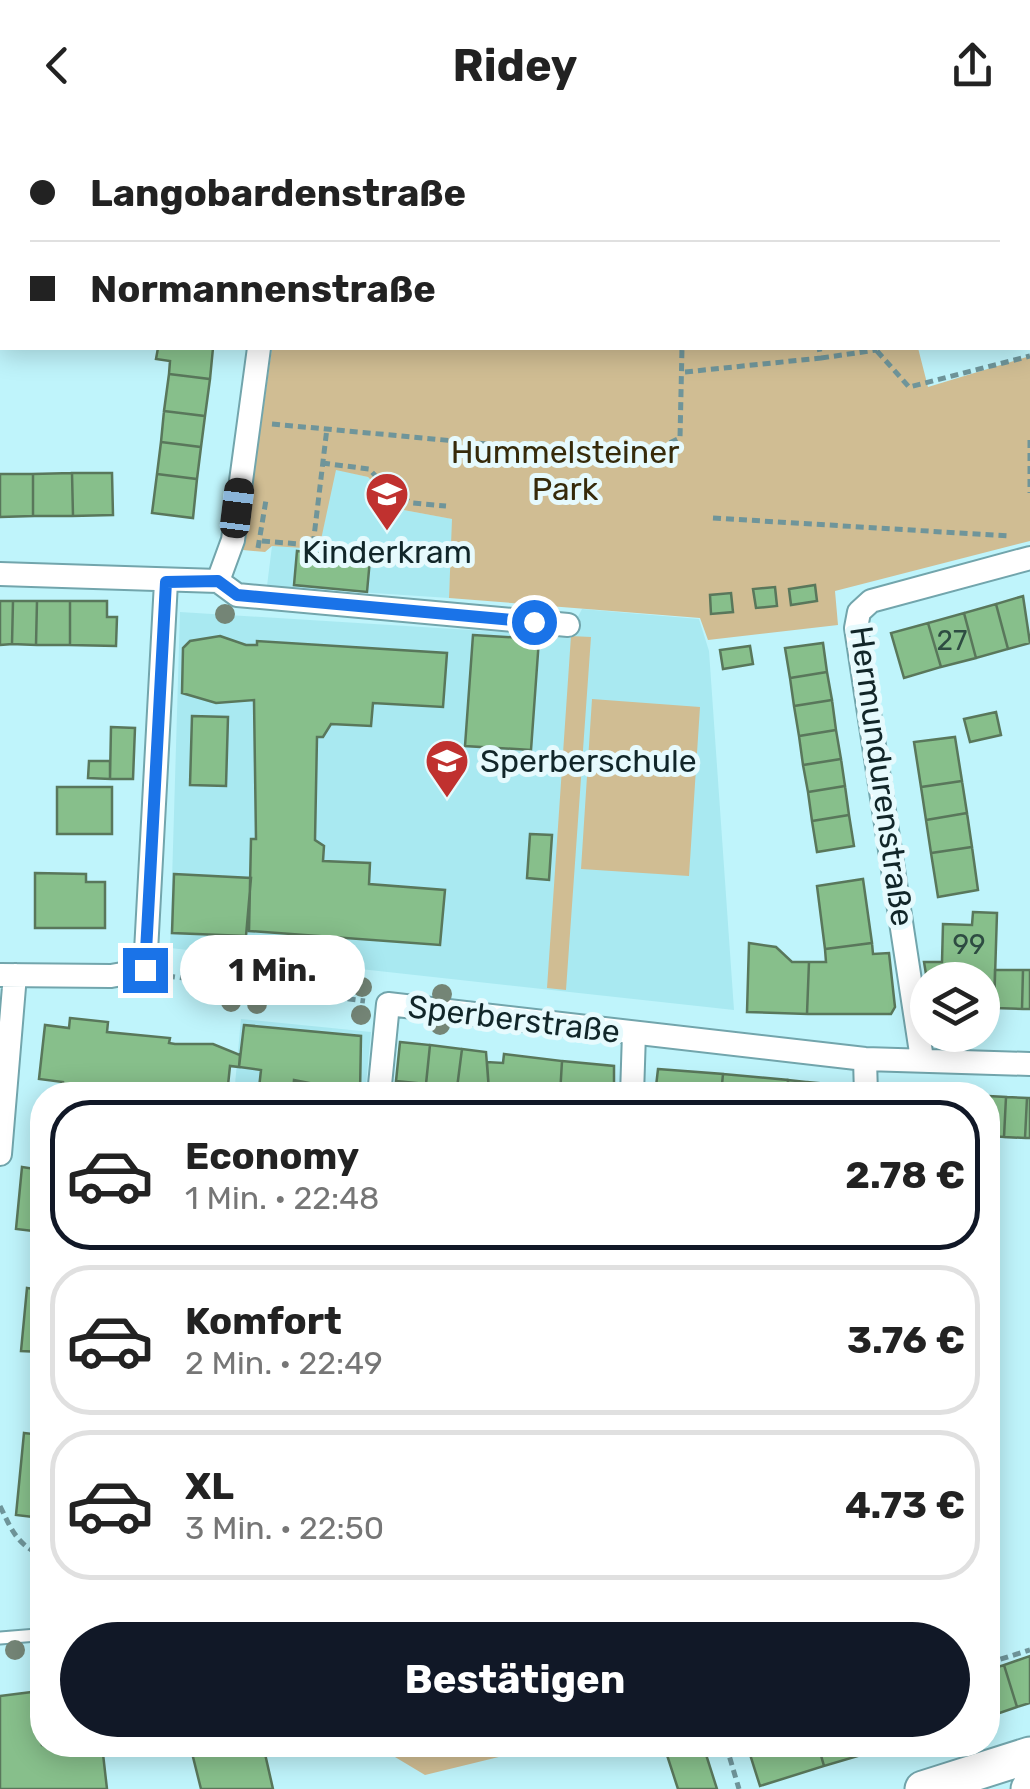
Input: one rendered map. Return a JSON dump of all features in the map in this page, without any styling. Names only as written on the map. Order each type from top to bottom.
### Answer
[{"type":"main road","points":[[923,1789],[1030,1755]]},
{"type":"street","points":[[218,581],[232,540],[259,350]]},
{"type":"street","name":"Hermundurenstraße","points":[[922,1059],[856,628],[859,612],[870,602],[1029,548]]},
{"type":"street","points":[[0,574],[218,581],[237,595],[568,625]]},
{"type":"street","points":[[0,1154],[8,975],[110,976],[145,970],[166,582]]},
{"type":"street","points":[[380,1082],[388,1004]]},
{"type":"street","name":"Sperberstraße","points":[[388,1004],[865,1059],[1030,1064]]},
{"type":"street","points":[[632,1082],[634,1033]]},
{"type":"street","points":[[865,1059],[866,1082]]},
{"type":"lane","points":[[0,1638],[30,1635]]},
{"type":"path","points":[[271,438],[273,422],[638,458],[680,438],[685,372],[682,350]]},
{"type":"path","points":[[788,350],[789,361]]},
{"type":"path","points":[[819,350],[820,358]]},
{"type":"path","points":[[685,372],[870,350]]},
{"type":"path","points":[[877,350],[909,388],[1030,356]]},
{"type":"path","points":[[262,541],[313,545],[326,428]]},
{"type":"path","points":[[1030,440],[1030,493]]},
{"type":"path","points":[[322,463],[369,469],[388,489],[412,503],[446,506]]},
{"type":"path","points":[[256,551],[262,541],[267,490]]},
{"type":"path","points":[[713,518],[1029,548]]},
{"type":"path","name":"Sperberstraße","points":[[145,970],[388,1004]]},
{"type":"path","points":[[0,1506],[4,1522],[30,1550]]},
{"type":"path","points":[[1000,1659],[1030,1650]]},
{"type":"path","points":[[730,1757],[739,1789]]},
{"type":"shaded area","name":"Kinderkram","points":[[335,469],[368,477],[398,509],[453,519],[449,598],[267,586],[272,546],[319,548]]},
{"type":"shaded area","name":"Sperberschule","points":[[582,609],[699,619],[709,651],[734,1010],[170,948],[180,612],[568,636]]},
{"type":"shaded area","points":[[241,1019],[371,1032],[366,1082],[235,1082]]},
{"type":"green space","name":"Hummelsteiner Park","points":[[272,350],[919,350],[928,387],[1030,356],[1030,541],[835,591],[838,625],[708,640],[700,618],[449,598],[452,519],[398,509],[368,477],[336,470],[319,549],[272,546],[265,552],[243,550]]},
{"type":"green space","points":[[571,636],[591,637],[566,990],[547,988]]},
{"type":"green space","points":[[592,699],[700,707],[689,876],[581,869]]},
{"type":"green space","points":[[395,1757],[499,1757],[425,1775]]},
{"type":"building","points":[[158,350],[213,350],[210,379],[169,374],[170,361],[156,359]]},
{"type":"building","points":[[169,374],[210,379],[205,416],[164,411]]},
{"type":"building","points":[[164,411],[205,416],[201,447],[161,442]]},
{"type":"building","points":[[161,442],[201,447],[197,479],[157,474]]},
{"type":"building","points":[[72,473],[73,516],[33,516],[33,474]]},
{"type":"building","points":[[72,473],[112,473],[113,515],[73,516]]},
{"type":"building","points":[[0,474],[33,474],[33,516],[0,517]]},
{"type":"building","points":[[157,474],[197,479],[193,518],[152,513]]},
{"type":"building","points":[[297,551],[370,559],[367,592],[294,585]]},
{"type":"building","points":[[815,585],[817,601],[791,605],[789,589]]},
{"type":"building","points":[[775,587],[777,606],[756,608],[753,589]]},
{"type":"building","points":[[731,593],[733,612],[711,614],[710,595]]},
{"type":"building","points":[[1023,596],[1030,643],[1008,649],[996,604]]},
{"type":"building","points":[[0,601],[13,601],[12,644],[0,645]]},
{"type":"building","points":[[13,601],[37,601],[36,645],[12,644]]},
{"type":"building","points":[[37,601],[70,601],[70,645],[36,645]]},
{"type":"building","points":[[70,601],[107,601],[107,617],[117,617],[116,646],[70,645]]},
{"type":"building","points":[[996,604],[1008,649],[976,658],[964,613]]},
{"type":"building","points":[[964,613],[976,658],[941,667],[928,623]]},
{"type":"building","points":[[928,623],[941,667],[904,678],[891,633]]},
{"type":"building","points":[[473,635],[539,639],[531,750],[465,746]]},
{"type":"building","points":[[220,636],[246,645],[257,645],[257,641],[447,653],[443,707],[373,703],[371,726],[331,724],[323,737],[317,737],[315,840],[324,846],[323,861],[370,863],[369,884],[445,890],[440,945],[249,931],[251,839],[256,839],[254,700],[216,703],[182,693],[183,648],[190,641]]},
{"type":"building","points":[[823,643],[827,672],[790,678],[785,648]]},
{"type":"building","points":[[750,646],[753,664],[723,669],[720,650]]},
{"type":"building","points":[[827,672],[832,700],[794,706],[790,678]]},
{"type":"building","points":[[832,700],[836,730],[799,736],[794,706]]},
{"type":"building","points":[[996,712],[1001,735],[970,742],[964,719]]},
{"type":"building","points":[[192,716],[228,717],[226,786],[190,785]]},
{"type":"building","points":[[111,727],[135,728],[133,779],[110,779]]},
{"type":"building","points":[[836,730],[841,759],[803,765],[799,736]]},
{"type":"building","points":[[955,737],[962,781],[921,787],[914,742]]},
{"type":"building","points":[[841,759],[845,786],[808,792],[803,765]]},
{"type":"building","points":[[89,761],[110,761],[110,779],[88,778]]},
{"type":"building","points":[[962,781],[967,813],[926,820],[921,787]]},
{"type":"building","points":[[845,786],[849,815],[812,821],[808,792]]},
{"type":"building","points":[[57,787],[112,787],[112,834],[57,834]]},
{"type":"building","points":[[967,813],[972,847],[931,853],[926,820]]},
{"type":"building","points":[[849,815],[854,846],[817,852],[812,821]]},
{"type":"building","points":[[530,834],[552,835],[549,880],[527,878]]},
{"type":"building","points":[[972,847],[978,890],[938,897],[931,853]]},
{"type":"building","points":[[35,873],[86,874],[86,882],[105,882],[105,928],[35,928]]},
{"type":"building","points":[[174,874],[251,878],[246,936],[172,933]]},
{"type":"building","points":[[863,879],[872,943],[825,949],[817,886]]},
{"type":"building","points":[[973,912],[997,913],[995,962],[942,962],[943,924],[972,925]]},
{"type":"building","points":[[749,943],[776,947],[792,962],[809,962],[807,1014],[747,1012]]},
{"type":"building","points":[[872,943],[873,954],[889,953],[895,1007],[891,1014],[807,1014],[809,962],[826,962],[825,949]]},
{"type":"building","points":[[1000,970],[1023,970],[1022,1009],[1000,1008]]},
{"type":"building","points":[[1023,970],[1030,970],[1030,1009],[1022,1009]]},
{"type":"building","points":[[70,1018],[108,1022],[107,1032],[170,1038],[169,1043],[175,1044],[213,1044],[240,1055],[239,1067],[230,1066],[228,1082],[39,1079],[45,1025],[69,1028]]},
{"type":"building","points":[[244,1025],[361,1036],[360,1082],[260,1082],[261,1070],[239,1067]]},
{"type":"building","points":[[400,1042],[430,1045],[426,1082],[396,1081]]},
{"type":"building","points":[[430,1045],[462,1049],[458,1082],[426,1082]]},
{"type":"building","points":[[462,1049],[486,1052],[488,1082],[458,1082]]},
{"type":"building","points":[[504,1054],[562,1061],[561,1082],[488,1082],[487,1062],[503,1063]]},
{"type":"building","points":[[562,1061],[614,1066],[614,1082],[561,1082]]},
{"type":"building","points":[[658,1069],[723,1074],[722,1082],[656,1082]]},
{"type":"building","points":[[723,1074],[788,1080],[788,1082],[722,1082]]},
{"type":"building","points":[[1000,1097],[1006,1097],[1004,1137],[1000,1137]]},
{"type":"building","points":[[1006,1097],[1027,1098],[1025,1138],[1004,1137]]},
{"type":"building","points":[[1030,1098],[1030,1138],[1025,1138]]},
{"type":"building","points":[[22,1167],[30,1168],[30,1231],[16,1229]]},
{"type":"building","points":[[27,1288],[30,1351],[21,1351]]},
{"type":"building","points":[[24,1433],[30,1434],[30,1517],[16,1515]]},
{"type":"building","points":[[1030,1656],[1030,1703],[1017,1707],[1004,1665]]},
{"type":"building","points":[[1004,1665],[1017,1707],[1000,1713],[1000,1666]]},
{"type":"building","points":[[30,1692],[30,1757],[103,1757],[107,1789],[0,1789],[0,1696]]},
{"type":"building","points":[[193,1757],[266,1757],[273,1789],[201,1789]]},
{"type":"building","points":[[668,1757],[707,1757],[717,1789],[678,1789]]},
{"type":"building","points":[[751,1757],[821,1757],[824,1766],[760,1786]]},
{"type":"building","points":[[821,1757],[855,1757],[824,1766]]},
{"type":"place","name":"Kinderkram","points":[[387,532]]},
{"type":"place","name":"Sperberschule","points":[[447,799]]},
{"type":"route","points":[[145,970],[166,582],[218,581],[237,595],[534,622]]}]
